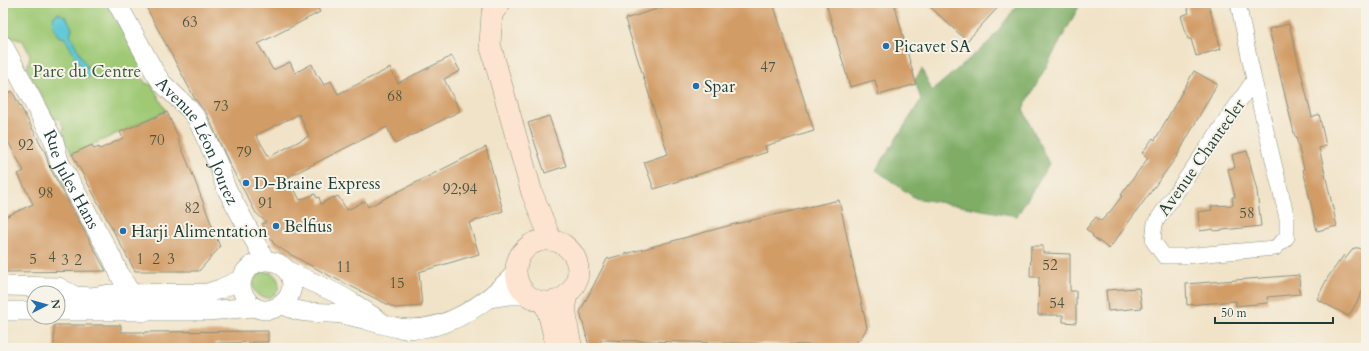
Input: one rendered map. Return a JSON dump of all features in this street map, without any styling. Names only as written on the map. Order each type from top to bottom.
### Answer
[{"type":"main road","points":[[500,3],[492,14],[490,44],[532,193],[542,241]]},
{"type":"main road","points":[[535,298],[552,302],[566,296],[572,290],[576,282],[578,266],[575,258],[566,246],[561,243],[542,241],[526,248],[520,256],[516,266],[516,273],[520,286],[535,298],[548,312],[564,347]]},
{"type":"main road","points":[[564,347],[567,324],[565,309],[566,296]]},
{"type":"street","name":"Avenue Léon Jourez","points":[[116,3],[162,83],[188,108],[197,119],[219,166],[225,186],[265,260]]},
{"type":"street","name":"Avenue Chantecler","points":[[1238,3],[1254,80],[1288,218],[1287,237],[1275,248],[1184,256],[1164,256],[1153,241],[1155,223],[1254,80]]},
{"type":"street","name":"Rue Jules Hans","points":[[3,45],[54,141],[59,161],[111,256],[121,278],[142,312]]},
{"type":"street","points":[[66,311],[207,311],[254,307],[264,310],[274,309],[283,304],[289,297],[292,288],[291,278],[286,270],[277,262],[265,260],[255,263],[247,270],[242,279],[241,287],[243,295],[254,307]]},
{"type":"street","points":[[286,270],[332,291],[382,323]]},
{"type":"street","points":[[283,304],[288,308],[301,312],[343,314],[398,328],[416,329],[433,327],[458,318],[489,298],[516,273]]},
{"type":"street","points":[[3,286],[58,287],[76,296],[92,297],[131,293],[208,293],[242,279]]},
{"type":"street","points":[[489,298],[508,295],[535,298]]},
{"type":"street","points":[[3,311],[26,311]]},
{"type":"green space","name":"Parc du Centre","points":[[8,3],[108,3],[145,71],[140,74],[145,83],[152,85],[166,111],[72,154],[62,135],[64,128],[59,118],[54,120],[27,68],[30,55],[23,41],[9,37],[3,26],[3,12],[6,11]]},
{"type":"green space","points":[[1019,3],[1081,3],[1023,109],[1049,164],[1017,216],[915,198],[876,170],[921,100],[915,80],[922,69],[932,91],[990,41]]},
{"type":"green space","points":[[266,272],[275,276],[279,285],[275,294],[266,298],[257,294],[253,285],[257,276]]},
{"type":"water","points":[[58,13],[66,17],[72,28],[70,35],[91,75],[87,78],[65,38],[58,36],[52,24],[54,16]]},
{"type":"building","points":[[144,3],[315,3],[320,12],[258,44],[273,70],[290,62],[295,73],[312,64],[317,76],[318,75],[324,85],[331,81],[338,94],[390,68],[398,83],[452,56],[460,71],[444,79],[460,111],[395,144],[387,127],[288,177],[300,200],[315,194],[317,198],[319,197],[321,204],[333,197],[338,196],[347,210],[365,201],[368,207],[486,147],[503,211],[469,223],[479,254],[419,272],[422,306],[395,308],[330,276],[274,244],[262,224],[266,222],[256,213],[230,165],[207,114],[195,99]],"holes":[[[299,114],[309,136],[269,157],[256,135]]]},
{"type":"building","name":"Spar","points":[[676,3],[773,3],[814,131],[765,146],[767,152],[654,189],[644,162],[668,154],[625,19]]},
{"type":"building","name":"Picavet SA","points":[[826,3],[894,3],[916,84],[879,95],[875,80],[850,87]]},
{"type":"building","points":[[926,3],[1002,3],[967,41]]},
{"type":"building","points":[[1186,3],[1208,3],[1221,49],[1196,56],[1191,39],[1188,39],[1181,16],[1189,13]]},
{"type":"building","points":[[1289,24],[1312,117],[1319,114],[1326,146],[1319,148],[1337,226],[1317,231],[1304,169],[1269,29]]},
{"type":"building","points":[[1194,71],[1217,84],[1177,156],[1109,249],[1092,236],[1093,235],[1086,229],[1096,217],[1101,221],[1109,213],[1148,158],[1142,153],[1153,138],[1155,140]]},
{"type":"building","points":[[12,91],[45,152],[49,166],[106,271],[3,272],[3,218],[33,204],[18,174],[24,171],[3,132],[3,96]]},
{"type":"building","points":[[167,112],[179,139],[220,247],[199,271],[135,271],[72,154],[92,145],[94,149],[99,147],[100,149],[123,138],[120,132]]},
{"type":"building","points":[[549,116],[566,166],[545,173],[528,123]]},
{"type":"building","points":[[1247,151],[1257,191],[1261,226],[1200,231],[1198,212],[1212,210],[1211,206],[1233,205],[1232,197],[1235,197],[1228,169],[1235,168],[1232,155]]},
{"type":"building","points":[[839,200],[867,328],[861,338],[851,346],[601,340],[601,346],[589,346],[580,312],[607,259],[731,225]]},
{"type":"building","points":[[1031,246],[1043,246],[1043,253],[1070,254],[1070,291],[1076,291],[1076,323],[1063,322],[1063,315],[1038,315],[1039,277],[1030,277]]},
{"type":"building","points":[[1354,248],[1359,248],[1366,253],[1366,285],[1348,316],[1317,299],[1328,277],[1344,255],[1345,259]]},
{"type":"building","points":[[1299,275],[1300,294],[1267,297],[1268,303],[1236,306],[1236,301],[1187,305],[1186,284]]},
{"type":"building","points":[[1139,288],[1142,308],[1108,311],[1106,290]]},
{"type":"building","points":[[54,325],[121,325],[121,332],[142,332],[143,334],[146,332],[268,331],[268,342],[216,343],[216,348],[54,348]]},
{"type":"place","name":"Picavet SA","points":[[886,46]]},
{"type":"place","name":"Spar","points":[[696,86]]},
{"type":"place","name":"D-Braine Express","points":[[246,183]]},
{"type":"place","name":"Belfius","points":[[276,226]]},
{"type":"place","name":"Harji Alimentation","points":[[123,231]]}]
